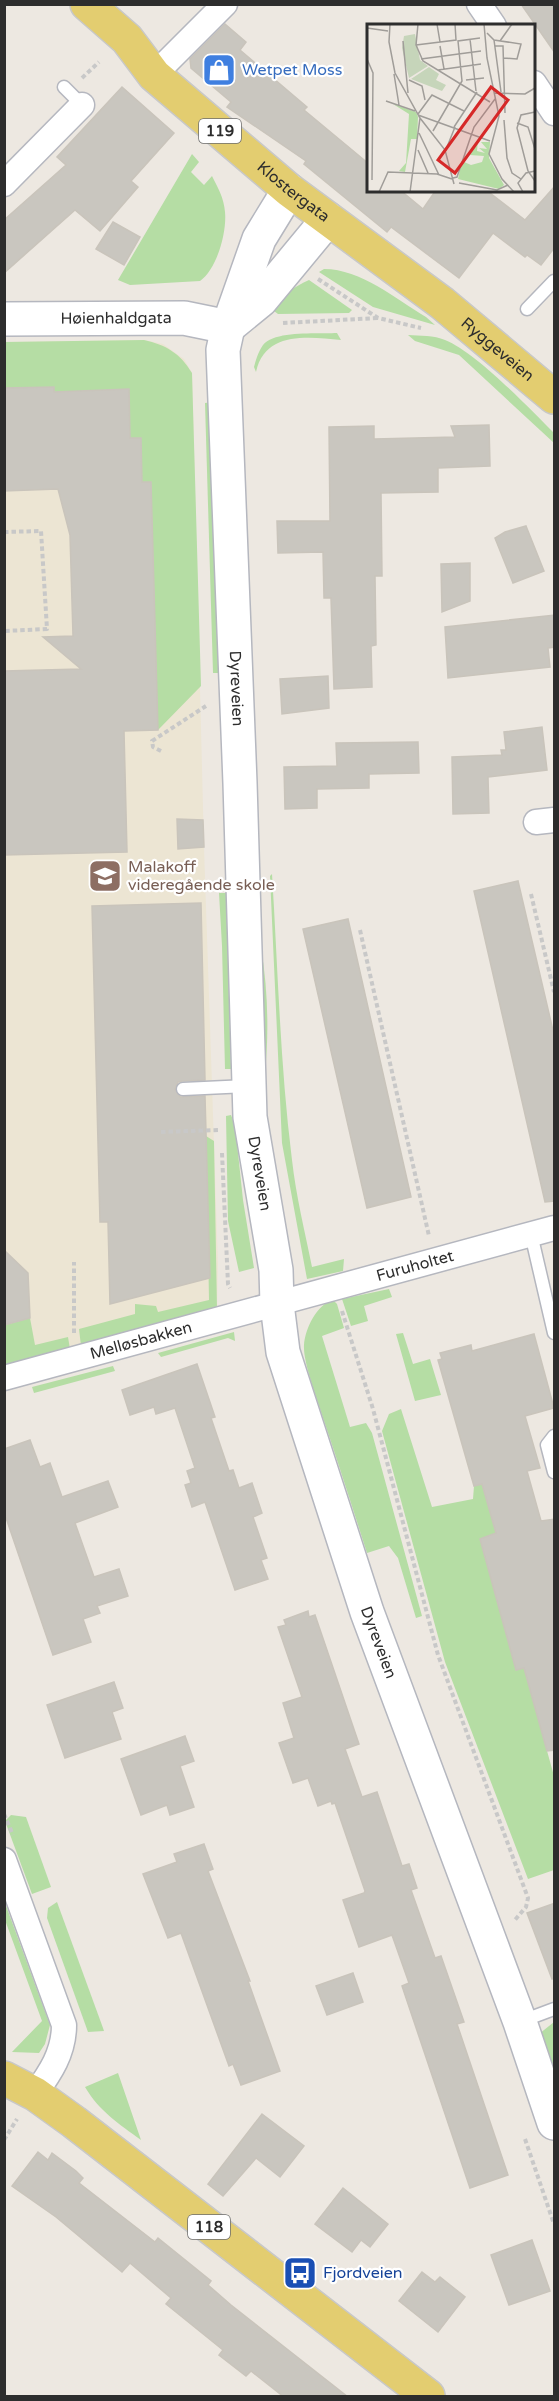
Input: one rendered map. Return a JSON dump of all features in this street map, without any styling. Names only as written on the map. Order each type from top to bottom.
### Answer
[{"type":"main road","name":"Klostergata","points":[[65,4],[79,23],[112,54],[153,74]]},
{"type":"main road","name":"Klostergata","points":[[87,4],[126,39],[153,74],[289,190],[327,219],[435,316]]},
{"type":"main road","name":"Ryggeveien","points":[[435,316],[555,397]]},
{"type":"main road","name":"118","points":[[4,2078],[28,2104],[100,2142],[428,2397]]},
{"type":"street","points":[[153,74],[225,4]]},
{"type":"street","points":[[479,4],[493,24]]},
{"type":"street","points":[[535,84],[552,105]]},
{"type":"street","points":[[4,184],[82,105]]},
{"type":"street","name":"Dyreveien","points":[[289,190],[259,239],[228,327],[223,350],[250,1117],[276,1270],[277,1304],[283,1352],[367,1612],[520,2022],[555,2123]]},
{"type":"street","points":[[228,327],[261,300],[327,219]]},
{"type":"street","name":"Høienhaldgata","points":[[4,319],[184,318],[228,327]]},
{"type":"street","name":"Furuholtet","points":[[277,1304],[555,1228]]},
{"type":"street","name":"Melløsbakken","points":[[4,1378],[277,1304]]},
{"type":"street","points":[[4,1860],[64,2025],[61,2050],[53,2068],[28,2104]]},
{"type":"lane","points":[[64,87],[82,105]]},
{"type":"lane","points":[[527,309],[555,281]]},
{"type":"lane","points":[[183,1089],[248,1086]]},
{"type":"lane","points":[[531,1234],[555,1333]]},
{"type":"lane","points":[[555,1436],[547,1445],[555,1472]]},
{"type":"lane","points":[[520,2022],[555,2009]]},
{"type":"path","points":[[313,275],[378,318]]},
{"type":"path","points":[[274,324],[435,316]]},
{"type":"path","points":[[4,532],[41,531],[47,629],[4,631]]},
{"type":"path","points":[[161,752],[153,747],[152,741],[208,704]]},
{"type":"path","points":[[531,894],[555,992]]},
{"type":"path","points":[[360,930],[435,1261]]},
{"type":"path","points":[[161,1132],[221,1130]]},
{"type":"path","points":[[72,1314],[74,1262]]},
{"type":"path","points":[[336,1289],[373,1409],[438,1655],[528,1898],[526,1907],[511,1925]]},
{"type":"path","points":[[4,2139],[28,2104]]},
{"type":"shaded area","name":"Malakoff videregående skole","points":[[144,340],[163,344],[184,359],[192,373],[204,847],[218,1264],[217,1309],[5,1367],[5,342]]},
{"type":"green space","points":[[192,154],[199,162],[191,172],[204,185],[212,176],[224,207],[225,220],[220,250],[211,268],[200,281],[130,285],[118,280]]},
{"type":"green space","points":[[324,269],[338,270],[365,279],[435,325],[373,307],[319,272]]},
{"type":"green space","points":[[309,280],[352,310],[349,313],[278,314],[274,311],[288,293]]},
{"type":"green space","points":[[337,333],[341,340],[302,338],[278,343],[268,349],[256,372],[254,367],[258,353],[269,340],[287,335]]},
{"type":"green space","points":[[408,335],[441,338],[472,356],[554,433],[554,443],[459,355],[415,341]]},
{"type":"green space","points":[[144,340],[172,351],[183,360],[192,373],[201,686],[158,730],[151,482],[131,482],[141,438],[130,438],[129,390],[54,392],[54,387],[36,387],[18,393],[17,388],[5,388],[4,342]]},
{"type":"green space","points":[[213,402],[221,673],[213,673],[205,403]]},
{"type":"green space","points":[[272,874],[285,1089],[298,1200],[312,1267],[344,1259],[343,1271],[307,1279],[282,1143],[270,876]]},
{"type":"green space","points":[[219,893],[226,893],[231,1069],[225,1069]]},
{"type":"green space","points":[[261,948],[267,1011],[265,1074]]},
{"type":"green space","points":[[231,1115],[235,1125],[243,1200],[254,1268],[239,1272],[228,1221],[226,1116]]},
{"type":"green space","points":[[206,1136],[214,1141],[217,1309],[81,1346],[79,1329],[135,1314],[135,1304],[156,1306],[158,1312],[209,1300]]},
{"type":"green space","points":[[389,1289],[392,1297],[364,1306],[368,1321],[351,1326],[342,1299]]},
{"type":"green space","points":[[333,1300],[337,1304],[344,1328],[322,1336],[350,1427],[366,1423],[372,1433],[422,1616],[416,1618],[398,1558],[389,1546],[367,1553],[308,1369],[304,1352],[307,1332],[317,1312],[327,1302]]},
{"type":"green space","points":[[30,1318],[35,1345],[68,1337],[70,1349],[5,1367],[5,1325]]},
{"type":"green space","points":[[234,1332],[235,1341],[228,1338],[161,1357],[158,1353]]},
{"type":"green space","points":[[403,1333],[413,1364],[430,1359],[441,1395],[415,1401],[396,1334]]},
{"type":"green space","points":[[113,1366],[115,1371],[34,1393],[32,1387]]},
{"type":"green space","points":[[401,1409],[432,1507],[473,1499],[474,1486],[482,1484],[496,1533],[480,1539],[516,1669],[524,1668],[554,1776],[554,1870],[528,1879],[445,1662],[382,1431],[389,1414]]},
{"type":"green space","points":[[11,1815],[26,1817],[51,1887],[32,1894],[5,1821]]},
{"type":"green space","points":[[57,1902],[104,2031],[88,2032],[47,1918],[48,1908]]},
{"type":"green space","points":[[5,1903],[50,2025],[45,2044],[39,2053],[12,2052],[42,2021],[5,1920]]},
{"type":"green space","points":[[554,2022],[554,2086],[539,2034]]},
{"type":"green space","points":[[118,2073],[141,2140],[103,2110],[85,2087]]},
{"type":"building","points":[[521,4],[555,4],[555,53],[535,24]]},
{"type":"building","points":[[225,24],[246,42],[240,50],[307,107],[304,110],[367,162],[367,192],[402,192],[423,209],[435,192],[489,192],[525,220],[555,186],[555,247],[541,265],[527,255],[525,257],[493,233],[459,278],[391,227],[387,232],[304,164],[306,161],[227,107],[231,102],[191,68],[190,59]]},
{"type":"building","points":[[122,87],[174,133],[131,181],[138,187],[100,231],[75,210],[4,273],[4,220],[66,165],[57,157]]},
{"type":"building","points":[[113,222],[140,237],[124,265],[96,249]]},
{"type":"building","points":[[54,387],[54,392],[129,389],[130,438],[141,438],[142,482],[151,482],[158,730],[124,731],[127,852],[4,855],[4,671],[81,669],[43,637],[73,636],[70,535],[58,489],[4,491],[4,388]]},
{"type":"building","points":[[489,425],[490,466],[438,468],[438,492],[381,493],[382,576],[375,576],[376,645],[371,646],[372,687],[334,689],[331,598],[324,598],[323,552],[278,553],[277,521],[330,521],[329,427],[374,426],[374,439],[455,437],[451,426]]},
{"type":"building","points":[[526,526],[544,571],[513,583],[495,538],[505,532]]},
{"type":"building","points":[[470,563],[470,601],[442,612],[441,564]]},
{"type":"building","points":[[555,615],[555,647],[548,648],[550,667],[448,678],[445,627]]},
{"type":"building","points":[[328,676],[329,708],[282,714],[280,679]]},
{"type":"building","points":[[542,727],[547,770],[488,777],[489,813],[453,814],[452,757],[502,755],[501,750],[506,750],[504,732]]},
{"type":"building","points":[[418,742],[419,773],[369,774],[369,788],[317,789],[317,808],[285,809],[284,767],[337,766],[336,743]]},
{"type":"building","points":[[177,819],[203,820],[204,847],[178,849]]},
{"type":"building","points":[[518,881],[555,1039],[555,1201],[545,1202],[474,891]]},
{"type":"building","points":[[201,903],[205,1080],[178,1082],[175,1089],[180,1097],[205,1096],[210,1278],[110,1304],[108,1222],[100,1222],[92,906]]},
{"type":"building","points":[[348,919],[411,1197],[367,1208],[303,929]]},
{"type":"building","points":[[4,1250],[28,1273],[30,1318],[4,1325]]},
{"type":"building","points":[[534,1334],[554,1408],[525,1416],[540,1468],[527,1471],[541,1521],[555,1519],[555,1750],[547,1751],[524,1668],[516,1670],[480,1539],[496,1533],[482,1484],[474,1486],[438,1360],[442,1359],[440,1353],[471,1345],[472,1351]]},
{"type":"building","points":[[197,1364],[215,1417],[211,1418],[229,1471],[233,1470],[239,1488],[252,1483],[262,1513],[253,1517],[267,1558],[261,1560],[268,1579],[235,1590],[205,1502],[192,1507],[185,1485],[191,1483],[187,1471],[195,1468],[175,1408],[156,1414],[154,1407],[130,1415],[122,1390]]},
{"type":"building","points":[[30,1440],[40,1467],[50,1463],[62,1497],[108,1481],[118,1507],[75,1523],[94,1577],[119,1569],[128,1596],[97,1606],[100,1613],[83,1619],[91,1642],[53,1655],[4,1512],[4,1449]]},
{"type":"building","points":[[308,1611],[309,1617],[315,1615],[359,1744],[345,1749],[362,1797],[377,1792],[402,1866],[409,1864],[417,1888],[411,1890],[435,1958],[441,1956],[464,2022],[457,2024],[508,2175],[470,2188],[402,1986],[409,1983],[392,1935],[359,1947],[343,1900],[365,1891],[335,1803],[332,1804],[331,1801],[318,1806],[308,1778],[293,1783],[279,1743],[294,1738],[283,1703],[302,1697],[278,1627],[286,1625],[284,1620]]},
{"type":"building","points":[[114,1682],[123,1708],[112,1712],[121,1739],[65,1758],[47,1705]]},
{"type":"building","points":[[185,1736],[194,1761],[180,1766],[194,1807],[170,1815],[167,1805],[141,1815],[121,1759]]},
{"type":"building","points":[[204,1844],[213,1869],[208,1871],[250,1981],[248,1981],[280,2071],[241,2085],[233,2064],[229,2066],[181,1933],[168,1938],[143,1874],[177,1862],[174,1854]]},
{"type":"building","points":[[555,1903],[555,1978],[552,1979],[527,1913]]},
{"type":"building","points":[[353,1973],[363,2002],[327,2015],[316,1986]]},
{"type":"building","points":[[262,2114],[304,2146],[280,2177],[256,2158],[223,2196],[208,2184]]},
{"type":"building","points":[[38,2152],[48,2160],[52,2153],[76,2171],[83,2178],[79,2183],[155,2242],[158,2238],[211,2281],[208,2285],[231,2305],[348,2397],[284,2397],[251,2371],[246,2376],[219,2355],[223,2350],[166,2304],[171,2298],[130,2263],[122,2272],[56,2217],[12,2186]]},
{"type":"building","points":[[343,2188],[388,2224],[370,2247],[361,2240],[352,2252],[315,2224]]},
{"type":"building","points":[[532,2240],[550,2291],[509,2305],[491,2255]]},
{"type":"building","points":[[422,2272],[435,2282],[440,2277],[465,2297],[438,2332],[399,2301]]},
{"type":"place","name":"Wetpet Moss","points":[[219,70]]},
{"type":"place","name":"Malakoff videregående skole","points":[[105,876]]},
{"type":"place","name":"Fjordveien","points":[[300,2273]]}]
